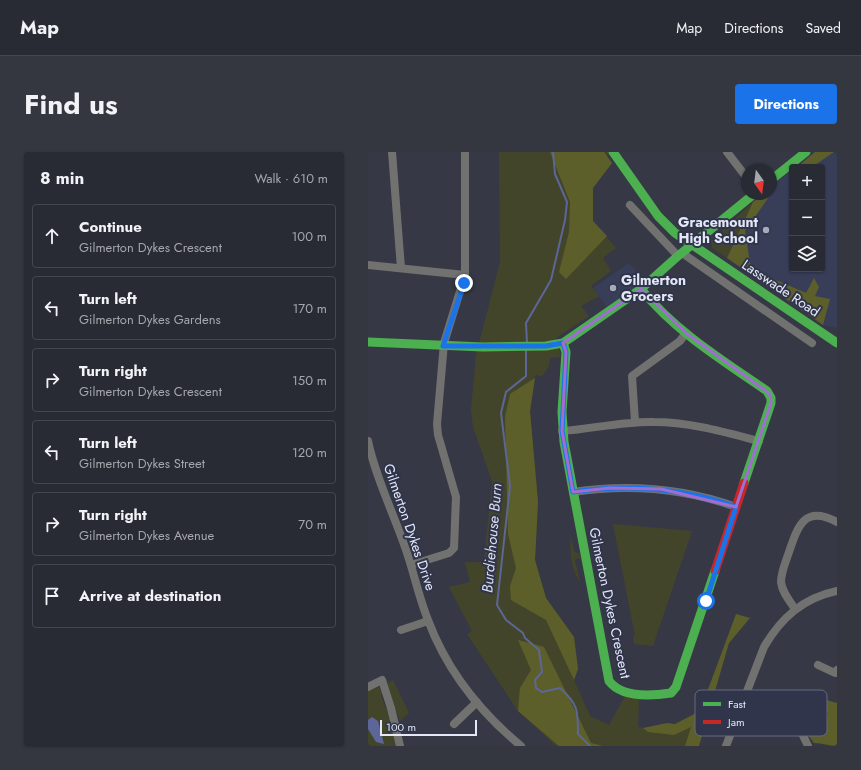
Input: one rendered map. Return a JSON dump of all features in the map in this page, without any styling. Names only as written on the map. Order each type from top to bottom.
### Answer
[{"type":"street","points":[[392,152],[401,268]]},
{"type":"street","points":[[411,565],[449,553],[454,548],[455,490],[436,430],[443,346],[465,275],[465,152]]},
{"type":"street","name":"Lasswade Road","points":[[613,152],[658,216],[691,246],[837,343]]},
{"type":"street","points":[[727,152],[741,170]]},
{"type":"street","points":[[777,175],[806,152]]},
{"type":"street","points":[[368,342],[443,346],[511,347],[546,346],[563,343],[640,289],[680,254],[747,200]]},
{"type":"street","name":"Lasswade Road","points":[[630,205],[680,254],[812,343]]},
{"type":"street","points":[[368,265],[465,275]]},
{"type":"street","name":"Gilmerton Dykes Crescent","points":[[563,343],[566,352],[562,431],[609,681],[616,689],[637,693],[667,694],[676,687],[772,403],[770,394],[686,334],[640,289]]},
{"type":"street","points":[[635,422],[632,376],[680,341],[686,334]]},
{"type":"street","points":[[562,431],[635,422],[666,422],[694,426],[759,441]]},
{"type":"street","name":"Gilmerton Dykes Drive","points":[[368,441],[411,565],[428,620],[448,663],[477,702],[500,729],[521,746]]},
{"type":"street","points":[[573,492],[610,488],[661,489],[703,497],[736,507]]},
{"type":"street","points":[[795,609],[783,591],[781,580],[797,530],[804,520],[812,516],[823,515],[837,522]]},
{"type":"street","points":[[748,690],[768,641],[786,616],[795,609],[822,595],[837,591]]},
{"type":"street","points":[[401,630],[428,620]]},
{"type":"street","points":[[818,665],[836,673]]},
{"type":"street","points":[[368,687],[385,679],[400,746]]},
{"type":"street","points":[[454,724],[477,702]]},
{"type":"street","points":[[726,746],[730,736]]},
{"type":"street","points":[[803,736],[808,746]]},
{"type":"highlighted area","points":[[641,289],[686,333],[770,394],[771,403],[736,507],[661,489],[610,488],[573,492],[562,431],[566,352],[563,343]]},
{"type":"shaded area","name":"Gracemount High School","points":[[814,152],[837,152],[837,328],[823,325],[727,258],[753,202],[756,200],[777,200],[777,182],[789,172],[789,272],[825,272],[825,164],[800,164]]},
{"type":"shaded area","points":[[629,263],[645,282],[608,309],[593,288]]},
{"type":"green space","points":[[499,152],[613,152],[607,156],[612,163],[593,188],[593,221],[616,248],[603,258],[611,271],[591,286],[599,296],[581,306],[589,316],[556,338],[561,357],[550,358],[549,366],[542,376],[535,375],[530,411],[538,502],[535,560],[546,598],[574,637],[578,669],[574,680],[590,716],[609,725],[625,696],[639,698],[638,727],[674,732],[695,722],[695,736],[700,736],[697,746],[556,746],[518,711],[467,634],[472,631],[449,587],[470,582],[465,562],[484,562],[492,481],[473,427],[471,410],[476,355],[500,262]]},
{"type":"green space","points":[[550,152],[604,152],[612,163],[593,188],[593,221],[607,236],[566,279],[559,272],[569,232],[570,202]]},
{"type":"green space","points":[[815,152],[834,152],[816,164],[801,164]]},
{"type":"green space","points":[[756,200],[767,200],[745,231],[751,269],[806,293],[814,278],[819,287],[815,296],[830,299],[823,325],[727,258],[753,202]]},
{"type":"green space","points":[[753,202],[727,258],[712,248],[711,241]]},
{"type":"green space","points":[[535,378],[530,411],[538,502],[535,560],[546,598],[574,637],[578,669],[574,680],[546,620],[511,600],[510,586],[516,568],[508,534],[505,417],[510,394]]},
{"type":"green space","points":[[613,524],[692,531],[653,646],[634,644],[633,637],[635,636]]},
{"type":"green space","points":[[571,536],[574,551],[579,553],[581,559],[577,558],[575,560],[580,582],[571,560]]},
{"type":"green space","points":[[736,614],[750,618],[729,643],[715,690],[708,690]]},
{"type":"green space","points":[[518,640],[544,647],[591,743],[603,746],[559,746],[518,711],[520,688],[531,670]]},
{"type":"green space","points":[[393,680],[409,713],[400,721],[387,684]]},
{"type":"green space","points":[[378,687],[382,691],[381,695],[385,707],[388,709],[397,746],[368,746],[368,690]]},
{"type":"green space","points":[[827,700],[837,703],[837,746],[814,743],[809,736],[827,736]]},
{"type":"green space","points":[[695,714],[695,736],[702,736],[699,746],[685,746],[691,727],[674,735],[648,732],[643,728],[667,723],[675,724]]},
{"type":"water","points":[[372,717],[378,721],[384,744],[376,742],[368,729],[368,720]]},
{"type":"waterway","name":"Burdiehouse Burn","points":[[527,343],[526,323],[551,280],[565,220],[567,202],[555,174],[553,152]]},
{"type":"waterway","name":"Burdiehouse Burn","points":[[526,350],[526,376],[506,392],[501,413],[510,486],[497,605],[506,620],[523,633],[525,638],[539,650],[542,672],[535,680],[536,688],[542,692],[560,688],[566,694],[574,703],[576,708],[578,734],[590,746]]},
{"type":"traffic: fast","points":[[613,152],[658,216],[675,233],[837,343]]},
{"type":"traffic: fast","points":[[777,175],[806,152]]},
{"type":"traffic: fast","points":[[368,342],[483,347],[546,346],[563,343],[641,289],[678,256],[747,200]]},
{"type":"traffic: fast","points":[[641,289],[669,319],[684,332],[767,391],[771,398],[771,403],[744,483]]},
{"type":"traffic: fast","points":[[563,343],[566,352],[562,412],[564,442],[609,681],[615,687],[629,693],[646,695],[671,693],[676,687],[715,571]]},
{"type":"traffic: jam","points":[[715,571],[744,483]]},
{"type":"place","name":"Gracemount High School","points":[[766,230]]},
{"type":"place","name":"Gilmerton Grocers","points":[[613,288]]},
{"type":"route","points":[[464,283],[443,346],[546,346],[563,343],[566,352],[562,431],[573,492],[610,488],[661,489],[703,497],[736,507],[706,601]]}]
